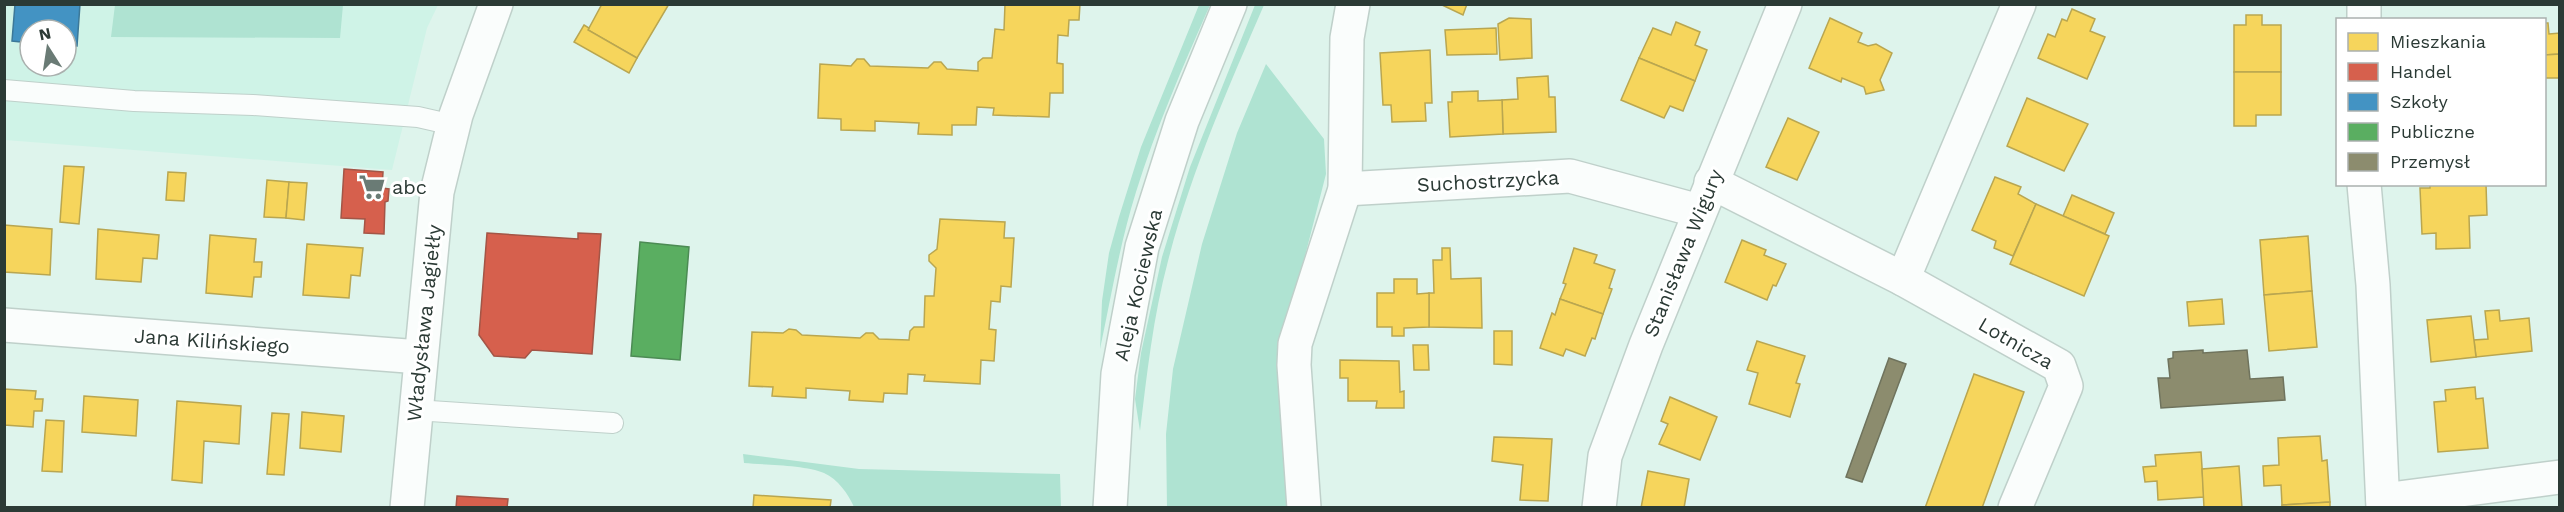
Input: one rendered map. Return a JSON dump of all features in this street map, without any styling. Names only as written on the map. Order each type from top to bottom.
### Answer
[{"type":"street","name":"Władysława Jagiełły","points":[[408,507],[415,410],[437,192],[453,125],[496,4]]},
{"type":"street","name":"Aleja Kociewska","points":[[1110,507],[1118,374],[1142,247],[1182,121],[1230,4]]},
{"type":"street","points":[[1304,507],[1294,365],[1295,344],[1345,189],[1347,38],[1353,4]]},
{"type":"street","name":"Stanisława Wigury","points":[[1599,507],[1605,456],[1705,197],[1785,4]]},
{"type":"street","points":[[1903,279],[2019,4]]},
{"type":"street","name":"Suchostrzycka","points":[[1345,189],[1570,176],[1705,197]]},
{"type":"street","points":[[2364,186],[2373,285],[2383,504],[2559,477]]},
{"type":"street","name":"Lotnicza","points":[[1705,197],[1903,279],[2059,366],[2066,386],[2015,507]]},
{"type":"street","name":"Jana Kilińskiego","points":[[4,325],[420,357]]},
{"type":"lane","points":[[4,90],[418,117],[453,125]]},
{"type":"lane","points":[[415,410],[613,423]]},
{"type":"shaded area","points":[[115,4],[343,5],[340,38],[111,37]]},
{"type":"shaded area","points":[[4,5],[438,5],[427,28],[392,170],[5,140]]},
{"type":"shaded area","points":[[1199,5],[1210,5],[1161,121],[1136,192],[1120,250],[1100,349],[1102,301],[1109,253],[1119,217],[1141,147]]},
{"type":"shaded area","points":[[1255,5],[1264,5],[1199,163],[1168,261],[1154,324],[1140,431],[1135,399],[1141,353],[1162,257],[1190,167]]},
{"type":"shaded area","points":[[1266,64],[1324,139],[1326,174],[1284,338],[1280,415],[1290,507],[1167,508],[1166,434],[1173,369],[1202,244],[1237,133]]},
{"type":"shaded area","points":[[743,454],[859,469],[1060,474],[1061,507],[854,507],[842,487],[824,473],[796,467],[744,463]]},
{"type":"building: Mieszkania","points":[[602,4],[669,4],[637,58],[588,30]]},
{"type":"building: Mieszkania","points":[[1005,4],[1080,4],[1079,20],[1069,20],[1068,36],[1058,35],[1057,63],[1063,64],[1063,93],[1050,93],[1049,117],[993,115],[994,108],[977,107],[976,125],[952,125],[952,135],[918,134],[919,123],[875,121],[875,131],[841,130],[841,119],[818,118],[820,64],[851,66],[857,59],[864,59],[870,66],[928,68],[934,62],[941,62],[947,69],[978,71],[978,62],[983,58],[992,58],[995,29],[1004,30]]},
{"type":"building: Mieszkania","points":[[1440,4],[1467,4],[1463,15]]},
{"type":"building: Mieszkania","points":[[2072,9],[2095,19],[2090,31],[2105,37],[2087,79],[2038,58],[2048,34],[2055,37],[2062,19],[2067,21]]},
{"type":"building: Mieszkania","points":[[2246,15],[2262,15],[2262,25],[2281,25],[2281,72],[2234,72],[2234,25],[2246,25]]},
{"type":"building: Mieszkania","points":[[1509,18],[1531,19],[1532,58],[1500,60],[1498,24]]},
{"type":"building: Mieszkania","points":[[1830,18],[1862,33],[1858,42],[1868,46],[1876,44],[1892,53],[1880,80],[1884,90],[1866,94],[1864,87],[1842,78],[1841,82],[1809,68]]},
{"type":"building: Mieszkania","points":[[1676,22],[1700,32],[1695,45],[1707,50],[1695,81],[1639,58],[1653,28],[1671,35]]},
{"type":"building: Mieszkania","points":[[2546,23],[2548,23],[2549,34],[2560,33],[2560,54],[2546,55]]},
{"type":"building: Mieszkania","points":[[584,25],[589,28],[588,30],[637,58],[629,73],[574,42]]},
{"type":"building: Mieszkania","points":[[1496,28],[1497,54],[1447,55],[1445,30]]},
{"type":"building: Mieszkania","points":[[1430,50],[1432,103],[1425,103],[1426,121],[1392,122],[1391,105],[1383,105],[1380,53]]},
{"type":"building: Mieszkania","points":[[2560,54],[2560,78],[2546,78],[2546,55]]},
{"type":"building: Mieszkania","points":[[1639,58],[1695,81],[1683,111],[1670,106],[1664,118],[1621,100]]},
{"type":"building: Mieszkania","points":[[2234,72],[2281,72],[2281,115],[2256,115],[2256,126],[2234,126]]},
{"type":"building: Mieszkania","points":[[1548,76],[1549,97],[1555,97],[1556,132],[1503,134],[1502,100],[1518,99],[1517,78]]},
{"type":"building: Mieszkania","points":[[1478,91],[1478,101],[1502,100],[1503,134],[1450,137],[1448,102],[1452,102],[1452,92]]},
{"type":"building: Mieszkania","points":[[2027,98],[2088,124],[2064,171],[2007,146]]},
{"type":"building: Mieszkania","points":[[1788,118],[1819,132],[1797,180],[1766,167]]},
{"type":"building: Mieszkania","points":[[64,166],[84,167],[79,224],[60,222]]},
{"type":"building: Mieszkania","points":[[168,172],[186,173],[184,201],[166,200]]},
{"type":"building: Mieszkania","points":[[1995,177],[2021,187],[2018,194],[2036,204],[2013,256],[1994,248],[1996,241],[1972,230]]},
{"type":"building: Mieszkania","points":[[267,180],[289,182],[286,218],[264,217]]},
{"type":"building: Mieszkania","points":[[289,182],[307,183],[304,220],[286,218]]},
{"type":"building: Mieszkania","points":[[2430,186],[2486,186],[2487,215],[2469,216],[2470,248],[2436,249],[2436,233],[2422,234],[2420,188],[2430,188]]},
{"type":"building: Mieszkania","points":[[2072,195],[2114,213],[2105,234],[2063,216]]},
{"type":"building: Mieszkania","points":[[2036,204],[2109,236],[2084,296],[2010,264]]},
{"type":"building: Mieszkania","points":[[940,219],[1005,222],[1004,238],[1014,238],[1011,287],[1001,286],[1000,302],[991,301],[989,329],[996,330],[994,361],[981,360],[980,384],[924,381],[925,375],[908,374],[907,394],[884,393],[883,402],[849,400],[850,391],[806,388],[806,398],[772,396],[773,387],[749,386],[752,332],[783,333],[789,329],[796,330],[802,335],[860,338],[866,333],[873,333],[879,339],[909,340],[910,331],[914,327],[924,327],[925,296],[934,296],[936,268],[929,261],[929,255],[937,249]]},
{"type":"building: Mieszkania","points":[[4,225],[52,229],[50,275],[4,272]]},
{"type":"building: Mieszkania","points":[[98,229],[159,235],[157,259],[143,258],[141,282],[96,279]]},
{"type":"building: Mieszkania","points":[[210,235],[256,239],[254,262],[262,262],[261,277],[254,277],[252,297],[206,293]]},
{"type":"building: Mieszkania","points":[[2308,236],[2312,291],[2264,295],[2260,240]]},
{"type":"building: Mieszkania","points":[[1742,240],[1766,250],[1764,255],[1786,264],[1767,300],[1725,282]]},
{"type":"building: Mieszkania","points":[[307,244],[363,248],[360,276],[351,275],[349,298],[303,295]]},
{"type":"building: Mieszkania","points":[[1442,248],[1450,248],[1451,279],[1481,278],[1482,328],[1429,327],[1429,293],[1434,293],[1433,260],[1442,260]]},
{"type":"building: Mieszkania","points":[[1574,248],[1597,255],[1594,263],[1615,270],[1609,288],[1612,289],[1603,314],[1560,299],[1566,284],[1563,283]]},
{"type":"building: Mieszkania","points":[[1394,279],[1417,279],[1417,294],[1429,293],[1429,327],[1404,328],[1404,336],[1392,336],[1392,327],[1377,327],[1377,293],[1394,293]]},
{"type":"building: Mieszkania","points":[[2312,291],[2317,347],[2269,351],[2264,295]]},
{"type":"building: Mieszkania","points":[[1560,299],[1603,314],[1595,339],[1592,338],[1585,356],[1566,349],[1563,356],[1540,348],[1552,313],[1555,315]]},
{"type":"building: Mieszkania","points":[[2222,299],[2224,324],[2189,326],[2187,302]]},
{"type":"building: Mieszkania","points":[[2499,310],[2500,321],[2529,318],[2532,351],[2476,357],[2474,340],[2488,339],[2485,311]]},
{"type":"building: Mieszkania","points":[[2471,316],[2476,357],[2431,362],[2427,320]]},
{"type":"building: Mieszkania","points":[[1494,331],[1512,331],[1512,365],[1494,364]]},
{"type":"building: Mieszkania","points":[[1757,341],[1805,356],[1796,383],[1800,384],[1790,417],[1749,404],[1758,373],[1747,370]]},
{"type":"building: Mieszkania","points":[[1413,345],[1428,345],[1429,370],[1414,370]]},
{"type":"building: Mieszkania","points":[[1340,360],[1399,361],[1400,392],[1404,391],[1404,408],[1376,408],[1377,401],[1348,401],[1348,378],[1340,378]]},
{"type":"building: Mieszkania","points":[[1974,374],[2024,392],[1982,508],[1925,508]]},
{"type":"building: Mieszkania","points":[[2475,387],[2476,399],[2483,398],[2488,448],[2438,452],[2434,402],[2446,401],[2445,390]]},
{"type":"building: Mieszkania","points":[[4,389],[36,391],[35,399],[43,399],[42,411],[34,411],[33,427],[4,425]]},
{"type":"building: Mieszkania","points":[[84,396],[138,400],[136,436],[82,432]]},
{"type":"building: Mieszkania","points":[[1670,397],[1717,417],[1700,460],[1659,444],[1668,424],[1661,421]]},
{"type":"building: Mieszkania","points":[[177,401],[241,406],[239,444],[204,441],[202,483],[172,480]]},
{"type":"building: Mieszkania","points":[[302,412],[344,416],[341,452],[300,448]]},
{"type":"building: Mieszkania","points":[[272,413],[289,414],[284,475],[267,474]]},
{"type":"building: Mieszkania","points":[[46,420],[64,421],[62,472],[42,471]]},
{"type":"building: Mieszkania","points":[[2320,436],[2322,461],[2327,460],[2330,502],[2282,505],[2281,485],[2264,486],[2263,466],[2279,465],[2278,438]]},
{"type":"building: Mieszkania","points":[[1494,437],[1552,439],[1548,501],[1520,500],[1523,465],[1492,461]]},
{"type":"building: Mieszkania","points":[[2201,452],[2204,497],[2158,500],[2157,481],[2145,482],[2143,467],[2156,466],[2155,455]]},
{"type":"building: Mieszkania","points":[[2239,466],[2242,508],[2204,508],[2202,469]]},
{"type":"building: Mieszkania","points":[[1648,471],[1689,479],[1684,508],[1641,508]]},
{"type":"building: Mieszkania","points":[[754,495],[831,500],[830,508],[753,508]]},
{"type":"building: Mieszkania","points":[[2330,502],[2330,508],[2282,508],[2282,505]]},
{"type":"building: Handel","points":[[344,169],[383,172],[382,188],[389,189],[388,201],[385,202],[384,234],[364,233],[365,219],[341,218]]},
{"type":"building: Handel","points":[[487,233],[578,239],[578,233],[601,234],[592,354],[532,350],[525,358],[494,356],[479,335]]},
{"type":"building: Handel","points":[[457,496],[508,499],[507,508],[456,508]]},
{"type":"building: Szkoły","points":[[15,4],[80,4],[78,32],[78,18],[18,18],[18,42],[12,41]]},
{"type":"building: Publiczne","points":[[640,242],[689,247],[680,360],[631,356]]},
{"type":"building: Przemysł","points":[[2203,350],[2203,353],[2247,350],[2250,379],[2283,377],[2285,400],[2161,408],[2158,378],[2170,378],[2168,359],[2173,358],[2173,352]]},
{"type":"building: Przemysł","points":[[1889,358],[1906,364],[1862,482],[1846,477]]},
{"type":"place","name":"abc","points":[[372,187]]}]
